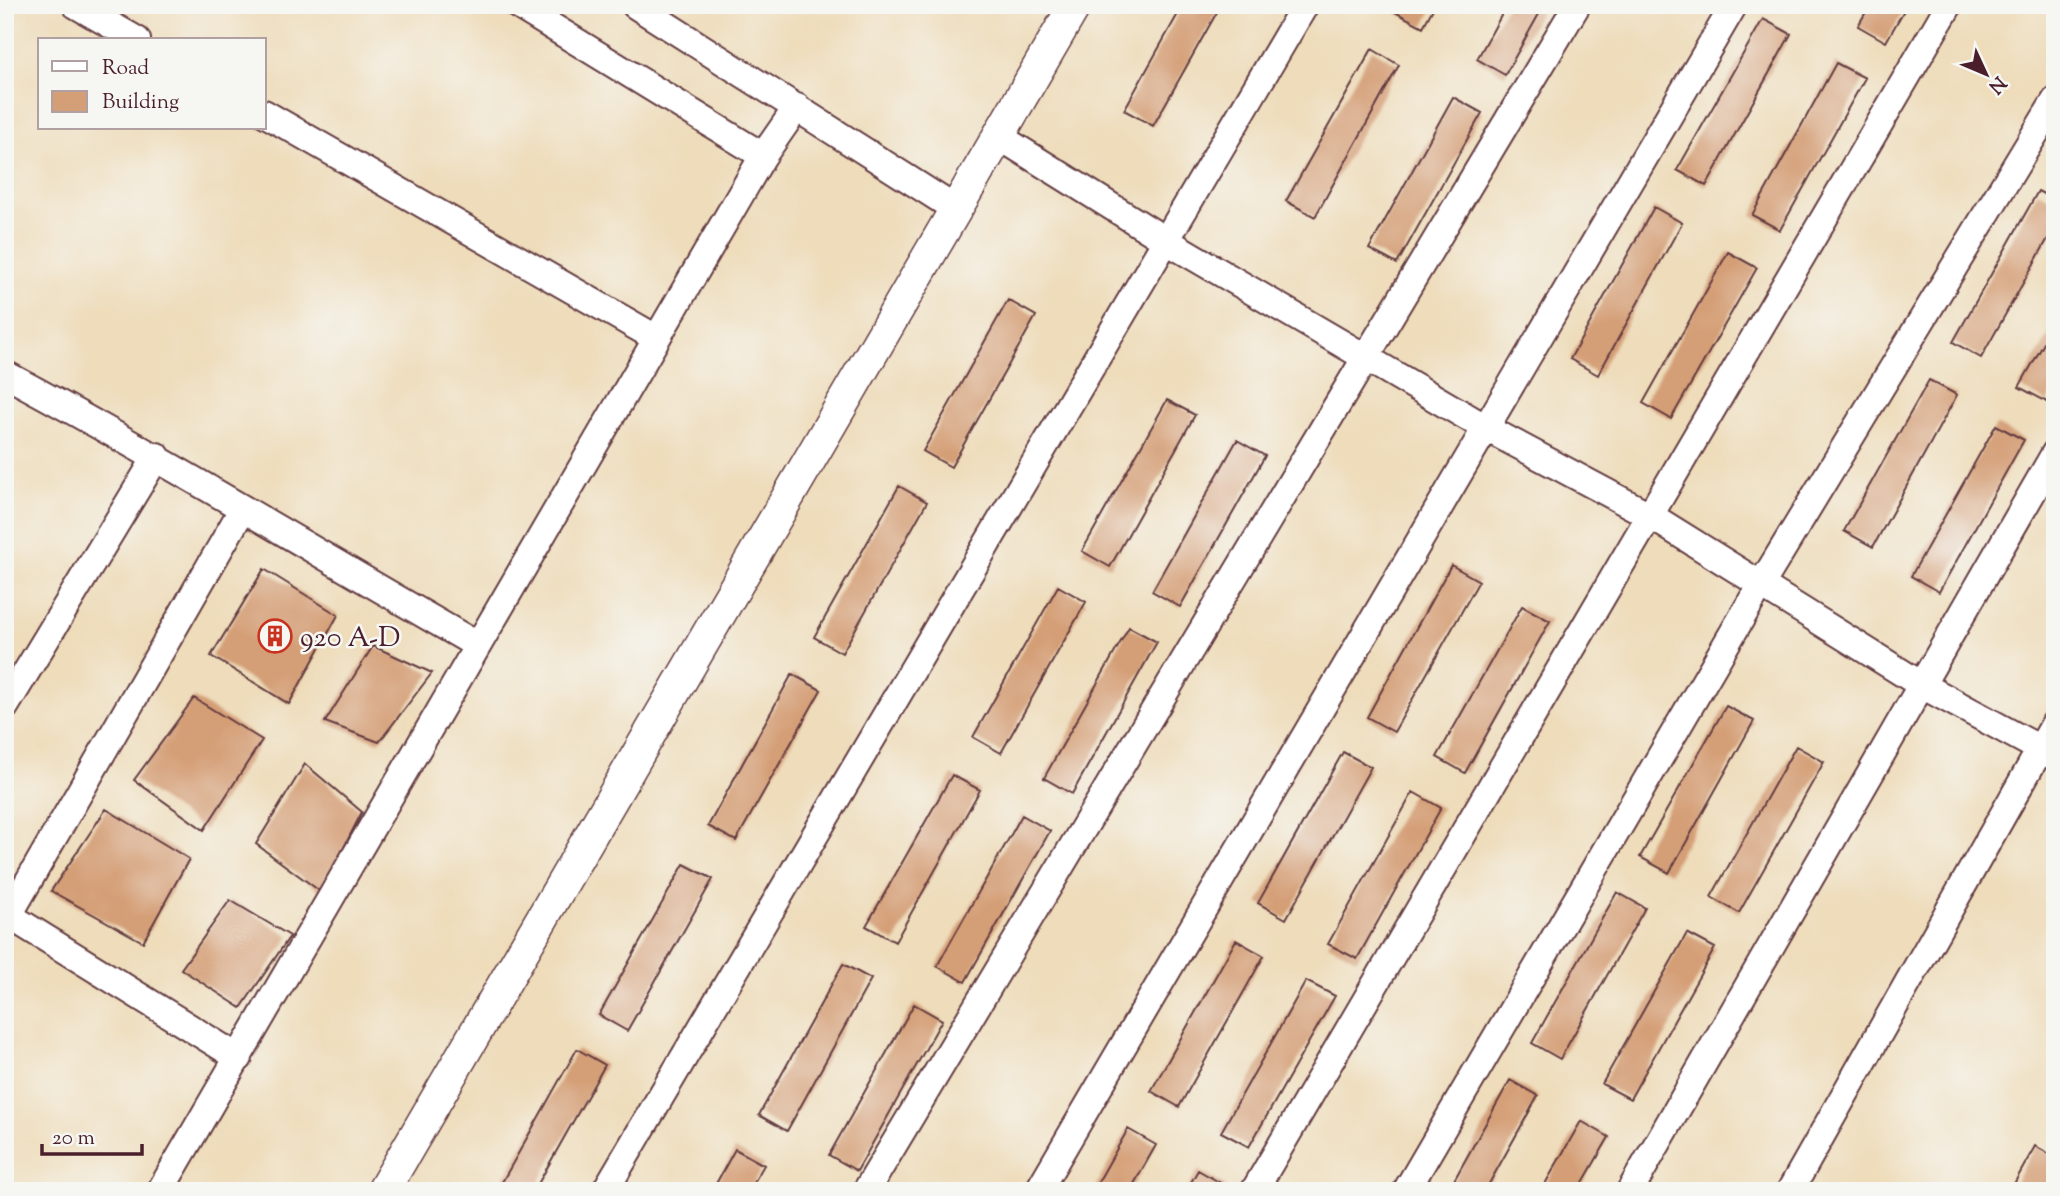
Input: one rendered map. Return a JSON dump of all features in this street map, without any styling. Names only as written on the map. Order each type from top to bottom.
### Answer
[{"type":"street","points":[[76,5],[134,38]]},
{"type":"street","points":[[517,5],[763,156]]},
{"type":"street","points":[[635,5],[957,210]]},
{"type":"street","points":[[383,1191],[1076,5]]},
{"type":"street","points":[[605,1191],[1305,5]]},
{"type":"street","points":[[866,1191],[1577,5]]},
{"type":"street","points":[[1038,1191],[1734,5]]},
{"type":"street","points":[[1254,1191],[1949,5]]},
{"type":"street","points":[[1406,1191],[1762,583],[2055,101]]},
{"type":"street","points":[[160,1191],[656,338],[763,156],[797,107]]},
{"type":"street","points":[[266,114],[656,338]]},
{"type":"street","points":[[1000,137],[1165,240],[1486,428],[1651,516],[1920,684],[2047,753]]},
{"type":"street","points":[[5,374],[156,456],[242,510],[477,645]]},
{"type":"street","points":[[1630,1191],[2055,453]]},
{"type":"street","points":[[5,706],[156,456]]},
{"type":"street","points":[[239,1058],[6,917],[242,510]]},
{"type":"street","points":[[1790,1191],[2047,753],[2055,723]]},
{"type":"building","points":[[1183,5],[1221,5],[1153,126],[1124,110]]},
{"type":"building","points":[[1398,5],[1435,5],[1423,27],[1395,12]]},
{"type":"building","points":[[1507,5],[1544,5],[1505,75],[1477,59]]},
{"type":"building","points":[[1870,5],[1907,5],[1886,42],[1858,26]]},
{"type":"building","points":[[1763,19],[1791,34],[1706,186],[1677,170]]},
{"type":"building","points":[[1372,49],[1399,65],[1315,217],[1286,201]]},
{"type":"building","points":[[1836,63],[1865,78],[1780,230],[1752,215]]},
{"type":"building","points":[[1453,97],[1482,113],[1397,264],[1369,249]]},
{"type":"building","points":[[2038,191],[2055,200],[2055,226],[1981,358],[1953,342]]},
{"type":"building","points":[[1654,207],[1682,223],[1598,375],[1570,359]]},
{"type":"building","points":[[1728,252],[1757,268],[1671,419],[1643,403]]},
{"type":"building","points":[[1008,300],[1036,316],[951,467],[923,451]]},
{"type":"building","points":[[2055,324],[2055,389],[2047,402],[2019,387]]},
{"type":"building","points":[[1929,380],[1957,395],[1873,547],[1844,531]]},
{"type":"building","points":[[1167,400],[1195,415],[1110,567],[1082,551]]},
{"type":"building","points":[[1996,425],[2024,440],[1939,592],[1911,576]]},
{"type":"building","points":[[1237,440],[1265,456],[1180,607],[1152,591]]},
{"type":"building","points":[[899,486],[927,502],[842,653],[814,637]]},
{"type":"building","points":[[1451,565],[1479,581],[1394,732],[1367,717]]},
{"type":"building","name":"920 A-D","points":[[264,569],[338,615],[289,704],[211,656]]},
{"type":"building","points":[[1058,586],[1086,602],[1001,753],[973,737]]},
{"type":"building","points":[[1522,606],[1550,621],[1465,773],[1437,757]]},
{"type":"building","points":[[1129,627],[1157,642],[1072,794],[1044,778]]},
{"type":"building","points":[[373,646],[432,673],[379,742],[325,722]]},
{"type":"building","points":[[792,674],[821,690],[736,841],[708,826]]},
{"type":"building","points":[[194,698],[262,740],[204,830],[134,780]]},
{"type":"building","points":[[1726,706],[1754,721],[1669,873],[1640,857]]},
{"type":"building","points":[[1796,746],[1824,762],[1739,913],[1711,897]]},
{"type":"building","points":[[1343,752],[1371,767],[1286,919],[1258,903]]},
{"type":"building","points":[[305,764],[362,812],[321,892],[256,844]]},
{"type":"building","points":[[952,775],[980,790],[895,942],[866,926]]},
{"type":"building","points":[[1413,792],[1441,808],[1357,959],[1328,944]]},
{"type":"building","points":[[106,809],[189,859],[143,942],[51,891]]},
{"type":"building","points":[[1022,815],[1050,831],[965,982],[937,966]]},
{"type":"building","points":[[684,864],[713,879],[627,1031],[599,1015]]},
{"type":"building","points":[[1617,892],[1645,908],[1560,1059],[1532,1043]]},
{"type":"building","points":[[230,900],[290,936],[241,1008],[181,969]]},
{"type":"building","points":[[1687,933],[1715,948],[1630,1099],[1602,1084]]},
{"type":"building","points":[[1236,940],[1264,956],[1179,1107],[1151,1091]]},
{"type":"building","points":[[843,964],[871,979],[787,1131],[759,1115]]},
{"type":"building","points":[[1306,981],[1335,996],[1249,1147],[1221,1132]]},
{"type":"building","points":[[914,1004],[942,1020],[857,1171],[829,1155]]},
{"type":"building","points":[[577,1049],[605,1065],[534,1191],[497,1191]]},
{"type":"building","points":[[1510,1080],[1538,1096],[1485,1191],[1448,1191]]},
{"type":"building","points":[[1581,1121],[1609,1137],[1578,1191],[1541,1191]]},
{"type":"building","points":[[1128,1129],[1156,1145],[1130,1191],[1093,1191]]},
{"type":"building","points":[[2035,1146],[2055,1157],[2055,1177],[2047,1191],[2010,1191]]},
{"type":"building","points":[[735,1149],[764,1165],[749,1191],[712,1191]]},
{"type":"building","points":[[1198,1170],[1226,1186],[1223,1191],[1186,1191]]},
{"type":"place","name":"920 A-D","points":[[275,636]]}]
